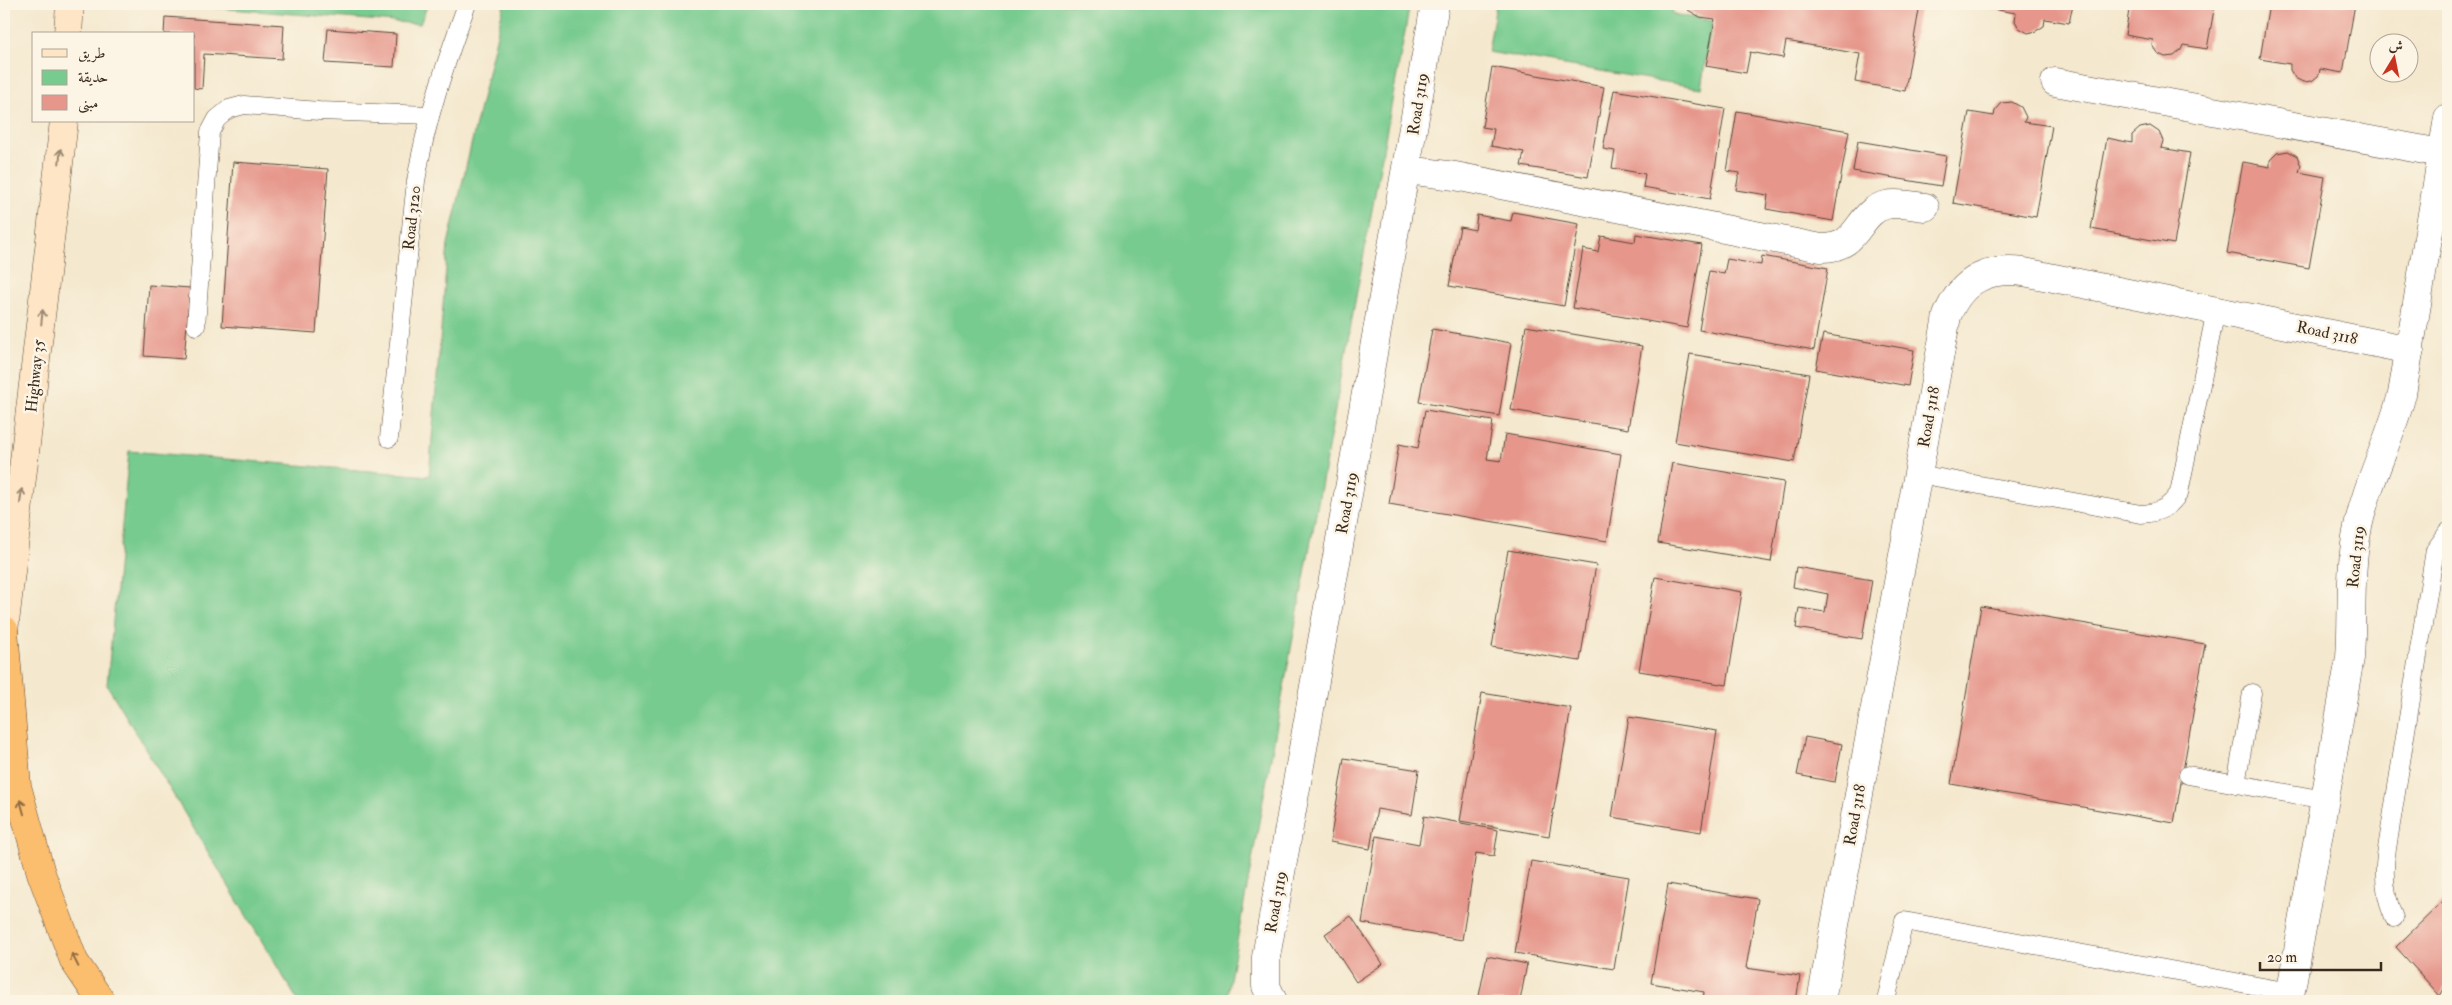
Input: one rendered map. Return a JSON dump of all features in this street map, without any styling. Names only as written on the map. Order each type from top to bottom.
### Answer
[{"type":"highway","points":[[4,631],[17,786],[41,874],[74,961],[101,1001]]},
{"type":"main road","points":[[68,32],[70,4]]},
{"type":"main road","name":"Highway 35","points":[[4,631],[64,122]]},
{"type":"street","name":"Road 3119","points":[[1273,1001],[1266,986],[1266,958],[1435,4]]},
{"type":"street","points":[[2055,82],[2441,153]]},
{"type":"street","name":"Road 3119","points":[[2289,997],[2350,658],[2352,630],[2351,580],[2357,530],[2370,481],[2396,416],[2410,350],[2448,118]]},
{"type":"street","points":[[1407,170],[1455,176],[1821,248],[1830,248],[1849,240],[1867,217],[1879,207],[1892,204],[1925,207]]},
{"type":"street","name":"Road 3118","points":[[1821,1001],[1947,316],[1953,301],[1963,289],[1976,279],[1991,272],[2007,270],[2410,350]]},
{"type":"lane","name":"Road 3120","points":[[389,438],[416,180],[430,115],[467,4]]},
{"type":"lane","points":[[196,326],[210,132],[217,119],[229,109],[244,105],[319,111],[430,115]]},
{"type":"lane","points":[[1918,474],[2141,514],[2163,510],[2179,494],[2216,310]]},
{"type":"lane","points":[[2394,918],[2386,894],[2384,874],[2386,855],[2435,550],[2448,532]]},
{"type":"lane","points":[[2236,784],[2252,693]]},
{"type":"lane","points":[[2188,775],[2325,800]]},
{"type":"lane","points":[[1886,1001],[1904,921],[2289,997]]},
{"type":"green space","points":[[167,4],[428,4],[420,24]]},
{"type":"green space","points":[[504,4],[1410,4],[1226,1001],[298,1001],[107,685],[129,451],[429,476],[448,244]]},
{"type":"green space","points":[[1496,4],[1673,4],[1672,14],[1712,21],[1701,88],[1488,52]]},
{"type":"building","points":[[1685,4],[1920,4],[1905,91],[1855,82],[1860,54],[1786,41],[1783,58],[1750,52],[1746,73],[1706,66],[1715,19],[1700,17],[1688,10]]},
{"type":"building","points":[[1987,4],[2073,4],[2069,23],[2045,19],[2044,26],[2028,33],[2019,28],[2015,21],[2016,13],[1986,8]]},
{"type":"building","points":[[2130,4],[2215,4],[2207,49],[2183,45],[2181,50],[2174,56],[2165,57],[2157,53],[2152,45],[2153,40],[2125,35]]},
{"type":"building","points":[[2269,4],[2355,4],[2343,73],[2320,69],[2319,75],[2312,81],[2303,82],[2295,78],[2290,70],[2290,64],[2260,59]]},
{"type":"building","points":[[165,17],[284,25],[282,59],[204,54],[202,89],[195,88],[195,32],[164,32]]},
{"type":"building","points":[[328,29],[396,34],[394,67],[325,63]]},
{"type":"building","points":[[1492,67],[1604,87],[1588,177],[1521,166],[1524,152],[1491,146],[1494,129],[1482,127]]},
{"type":"building","points":[[1614,90],[1725,109],[1710,199],[1643,187],[1645,174],[1612,168],[1615,151],[1603,149]]},
{"type":"building","points":[[2012,102],[2021,107],[2026,117],[2024,122],[2052,126],[2036,217],[1953,203],[1969,112],[1994,116],[1995,111],[2002,103]]},
{"type":"building","points":[[1737,111],[1849,131],[1833,221],[1766,209],[1768,195],[1736,190],[1739,173],[1727,171]]},
{"type":"building","points":[[2150,126],[2159,132],[2163,141],[2161,148],[2190,153],[2174,244],[2091,229],[2107,138],[2132,143],[2132,135],[2140,128]]},
{"type":"building","points":[[1858,141],[1946,156],[1941,186],[1853,171]]},
{"type":"building","points":[[2288,151],[2297,156],[2301,166],[2299,172],[2325,177],[2309,268],[2227,253],[2243,162],[2270,167],[2270,160],[2277,153]]},
{"type":"building","points":[[233,162],[328,169],[316,333],[222,326]]},
{"type":"building","points":[[1513,212],[1579,224],[1564,306],[1449,286],[1460,227],[1475,230],[1477,215],[1511,221]]},
{"type":"building","points":[[1636,234],[1702,245],[1687,328],[1573,308],[1583,249],[1598,252],[1601,236],[1635,242]]},
{"type":"building","points":[[1762,256],[1828,268],[1814,350],[1699,330],[1709,271],[1724,274],[1727,259],[1761,265]]},
{"type":"building","points":[[149,285],[190,288],[184,359],[144,356]]},
{"type":"building","points":[[1526,326],[1642,346],[1628,429],[1511,410]]},
{"type":"building","points":[[1432,329],[1511,343],[1499,416],[1419,402]]},
{"type":"building","points":[[1823,334],[1914,350],[1908,386],[1816,369]]},
{"type":"building","points":[[1690,354],[1809,374],[1794,462],[1675,442]]},
{"type":"building","points":[[1425,410],[1493,421],[1487,459],[1501,461],[1505,434],[1621,454],[1607,541],[1389,504],[1399,444],[1418,448]]},
{"type":"building","points":[[1672,463],[1784,482],[1771,562],[1658,543]]},
{"type":"building","points":[[1508,550],[1596,565],[1580,661],[1492,647]]},
{"type":"building","points":[[1796,567],[1872,580],[1862,639],[1796,628],[1799,608],[1825,612],[1828,594],[1793,587]]},
{"type":"building","points":[[1655,577],[1742,592],[1727,685],[1639,671]]},
{"type":"building","points":[[1981,606],[2205,644],[2174,823],[1951,784]]},
{"type":"building","points":[[1482,693],[1571,708],[1549,836],[1460,821]]},
{"type":"building","points":[[1629,717],[1717,731],[1701,832],[1612,817]]},
{"type":"building","points":[[1805,737],[1842,744],[1835,782],[1797,775]]},
{"type":"building","points":[[1344,758],[1419,770],[1412,815],[1377,809],[1370,849],[1330,842]]},
{"type":"building","points":[[1424,816],[1498,830],[1494,856],[1476,853],[1462,940],[1362,923],[1376,836],[1419,844]]},
{"type":"building","points":[[1531,861],[1629,877],[1614,969],[1515,953]]},
{"type":"building","points":[[1668,884],[1758,899],[1746,968],[1800,976],[1796,1001],[1703,1001],[1704,992],[1651,983]]},
{"type":"building","points":[[2448,896],[2448,982],[2440,996],[2396,947]]},
{"type":"building","points":[[1351,916],[1383,964],[1356,982],[1325,934]]},
{"type":"building","points":[[1487,956],[1527,964],[1520,1001],[1478,1001]]}]
